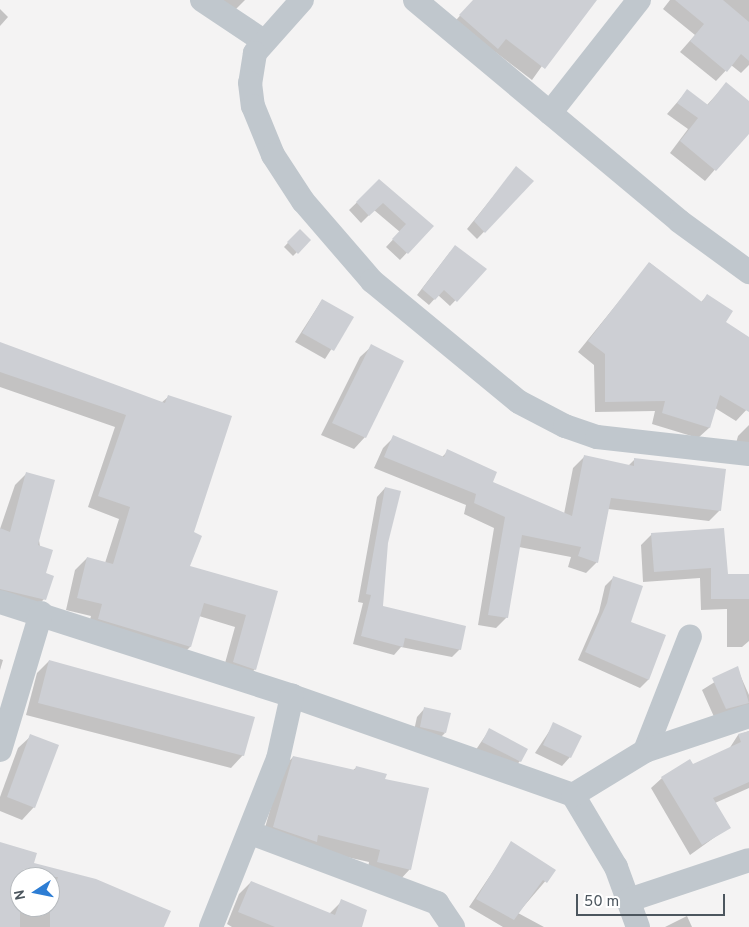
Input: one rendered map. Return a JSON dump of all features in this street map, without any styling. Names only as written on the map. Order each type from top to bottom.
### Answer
[{"type":"street","points":[[202,0],[262,40]]},
{"type":"street","points":[[302,0],[262,40],[250,83],[253,106],[273,155],[340,247],[417,320],[519,402],[581,433],[749,454]]},
{"type":"street","points":[[414,0],[679,221],[749,272]]},
{"type":"street","points":[[550,112],[639,0]]},
{"type":"street","points":[[0,602],[41,613],[292,696],[573,795],[616,867],[638,927]]},
{"type":"street","points":[[0,750],[41,613]]},
{"type":"street","points":[[645,751],[690,636]]},
{"type":"street","points":[[211,927],[251,833],[278,759],[292,696]]},
{"type":"street","points":[[573,795],[645,751],[749,716]]},
{"type":"street","points":[[251,833],[437,902],[453,927]]},
{"type":"street","points":[[629,900],[749,860]]},
{"type":"building","points":[[473,0],[597,0],[545,69],[506,39],[498,49],[459,15]]},
{"type":"building","points":[[675,0],[723,0],[749,22],[749,61],[741,54],[727,72],[690,41],[704,24]]},
{"type":"building","points":[[726,82],[749,101],[749,134],[716,171],[680,141],[698,118],[677,103],[687,89],[708,105]]},
{"type":"building","points":[[516,166],[534,181],[485,233],[474,221]]},
{"type":"building","points":[[379,179],[434,226],[408,254],[392,239],[406,224],[383,203],[369,216],[356,202]]},
{"type":"building","points":[[300,229],[311,240],[298,254],[287,242]]},
{"type":"building","points":[[455,245],[487,269],[457,302],[444,290],[435,300],[422,289]]},
{"type":"building","points":[[649,262],[702,302],[707,294],[733,311],[726,322],[749,337],[749,412],[720,395],[710,428],[662,413],[665,401],[605,402],[605,354],[588,341]]},
{"type":"building","points":[[322,299],[354,317],[334,351],[302,333]]},
{"type":"building","points":[[0,342],[165,403],[168,395],[232,416],[194,532],[202,536],[190,566],[278,591],[256,670],[233,662],[246,615],[204,603],[191,647],[98,619],[102,604],[77,598],[87,557],[113,564],[130,507],[98,496],[126,415],[0,372]]},
{"type":"building","points":[[371,344],[404,361],[366,438],[332,423]]},
{"type":"building","points":[[393,435],[444,457],[447,449],[497,472],[493,482],[572,516],[584,455],[634,466],[634,458],[726,469],[721,511],[611,498],[598,563],[578,556],[581,547],[522,535],[508,618],[488,615],[505,517],[474,503],[476,494],[384,457]]},
{"type":"building","points":[[26,472],[55,480],[38,545],[53,550],[46,573],[54,576],[46,600],[0,589],[0,528],[10,532]]},
{"type":"building","points":[[385,487],[401,491],[388,543],[383,606],[466,626],[461,650],[405,638],[403,647],[361,636],[371,595],[366,594]]},
{"type":"building","points":[[724,528],[728,574],[749,574],[749,599],[711,599],[711,568],[654,572],[651,533]]},
{"type":"building","points":[[613,576],[643,586],[631,622],[666,635],[649,680],[585,652],[607,603]]},
{"type":"building","points":[[49,660],[255,717],[244,756],[38,703]]},
{"type":"building","points":[[738,666],[749,703],[726,709],[712,678]]},
{"type":"building","points":[[424,707],[451,713],[446,733],[420,727]]},
{"type":"building","points":[[553,722],[582,736],[571,758],[543,745]]},
{"type":"building","points":[[489,728],[528,749],[521,762],[482,742]]},
{"type":"building","points":[[749,731],[749,782],[713,798],[731,828],[702,845],[661,777],[690,759],[693,764],[741,742],[738,734]]},
{"type":"building","points":[[30,734],[59,745],[35,808],[7,797]]},
{"type":"building","points":[[293,756],[355,770],[356,766],[387,774],[385,779],[429,788],[411,870],[377,862],[380,850],[318,835],[317,842],[273,827]]},
{"type":"building","points":[[511,841],[556,870],[547,883],[543,880],[514,920],[476,899]]},
{"type":"building","points":[[0,842],[37,853],[34,863],[50,867],[10,867],[10,917],[20,917],[20,927],[0,927]]},
{"type":"building","points":[[60,870],[96,879],[171,911],[164,927],[50,927],[50,917],[60,917]]},
{"type":"building","points":[[251,881],[335,915],[341,899],[367,910],[362,927],[275,927],[238,912]]}]
